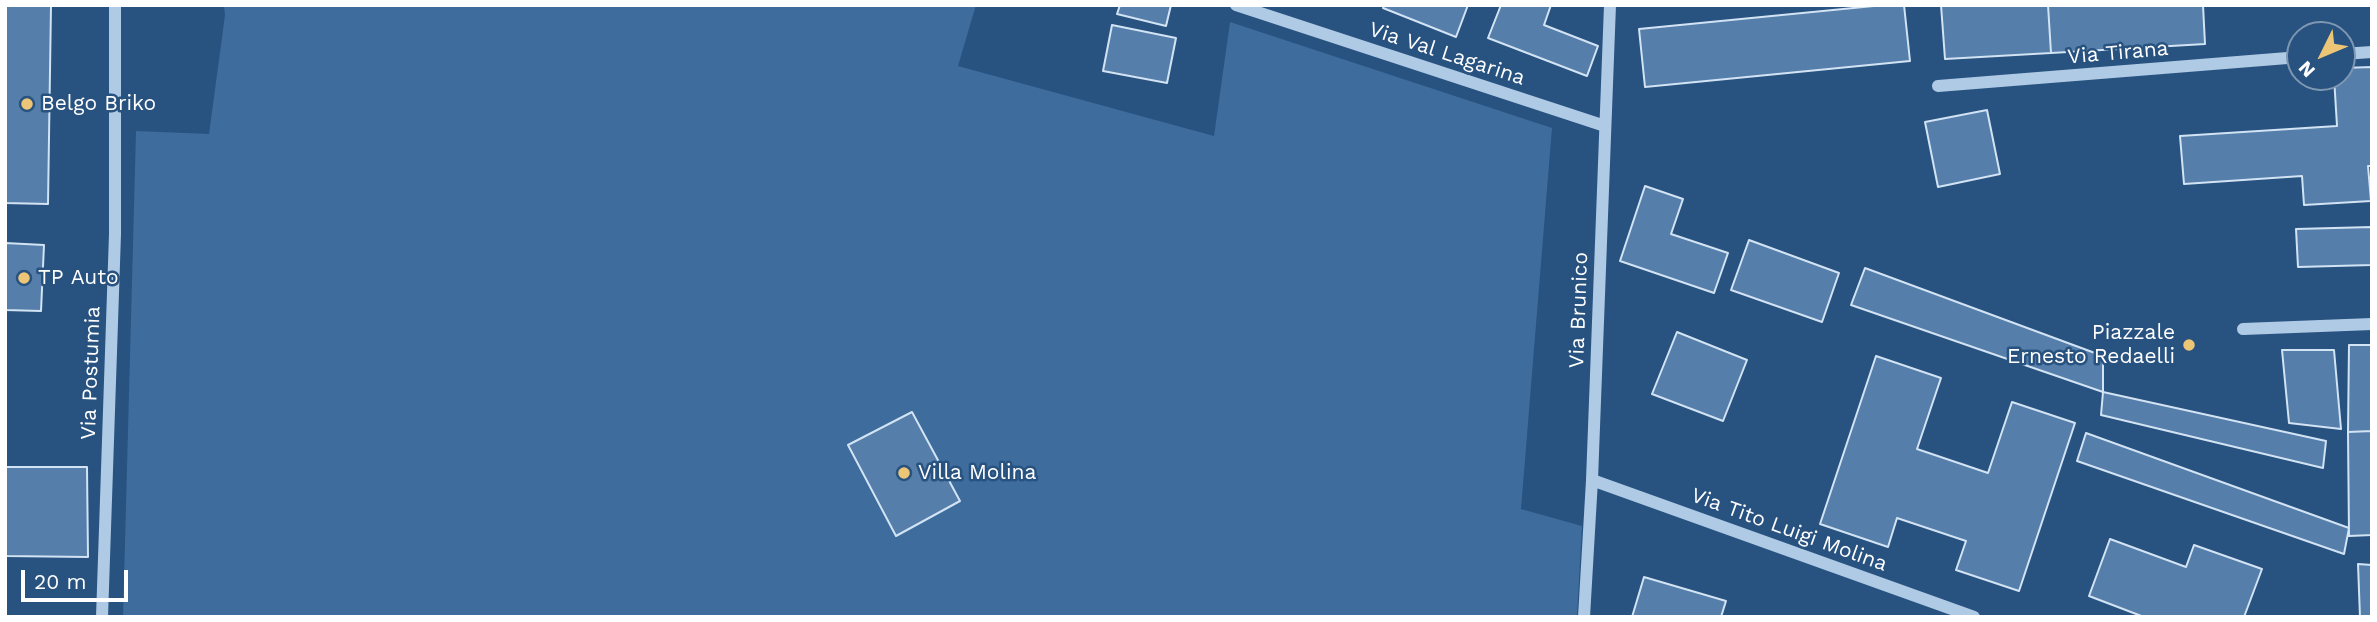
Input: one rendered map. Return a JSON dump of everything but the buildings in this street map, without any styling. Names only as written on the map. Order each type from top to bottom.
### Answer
[{"type":"street","name":"Via Postumia","points":[[102,617],[115,234],[115,5]]},
{"type":"street","name":"Via Val Lagarina","points":[[1236,5],[1605,126]]},
{"type":"street","name":"Via Brunico","points":[[1584,617],[1592,480],[1610,5]]},
{"type":"street","name":"Via Tirana","points":[[1938,86],[2286,58]]},
{"type":"street","points":[[2243,329],[2372,324]]},
{"type":"street","name":"Via Tito Luigi Molina","points":[[1592,480],[1974,617]]},
{"type":"shaded area","points":[[224,5],[976,5],[958,66],[1214,136],[1230,22],[1552,128],[1521,509],[1582,526],[1577,617],[123,617],[136,131],[209,134],[225,15]]},
{"type":"place","name":"Belgo Briko","points":[[27,104]]},
{"type":"place","name":"TP Auto","points":[[24,278]]},
{"type":"place","name":"Piazzale Ernesto Redaelli","points":[[2189,345]]},
{"type":"place","name":"Villa Molina","points":[[904,473]]}]
